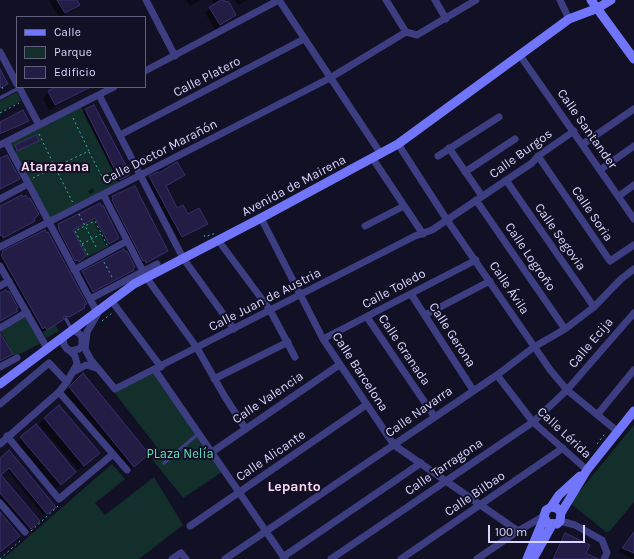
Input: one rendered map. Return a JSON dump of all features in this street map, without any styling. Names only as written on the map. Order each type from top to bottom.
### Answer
[{"type":"street","points":[[146,0],[175,56]]},
{"type":"street","points":[[146,70],[279,0],[330,78],[404,206],[423,234]]},
{"type":"street","points":[[386,0],[406,32],[417,35],[476,0]]},
{"type":"street","points":[[434,0],[446,19]]},
{"type":"street","points":[[560,0],[569,19]]},
{"type":"street","points":[[591,0],[634,59]]},
{"type":"street","name":"Avenida de Mairena","points":[[0,384],[73,330],[144,274],[183,258],[377,157],[398,144],[519,54],[569,19],[598,8],[611,0]]},
{"type":"street","name":"Calle Doctor Marañón","points":[[0,247],[330,78],[406,32]]},
{"type":"street","name":"Calle Platero","points":[[120,135],[304,39]]},
{"type":"street","points":[[0,52],[16,82]]},
{"type":"street","name":"Calle Santander","points":[[519,54],[634,219]]},
{"type":"street","points":[[19,88],[37,126]]},
{"type":"street","points":[[0,444],[59,392],[81,365],[85,348],[85,338],[89,326],[100,309],[90,299],[28,183],[3,144],[112,88]]},
{"type":"street","points":[[99,95],[183,258],[234,330]]},
{"type":"street","points":[[583,144],[634,109]]},
{"type":"street","points":[[438,156],[499,117]]},
{"type":"street","name":"Calle Burgos","points":[[447,220],[532,163],[538,156],[574,131]]},
{"type":"street","points":[[466,172],[515,139]]},
{"type":"street","name":"Calle Ávila","points":[[398,144],[447,220],[551,371],[567,390],[617,431]]},
{"type":"street","points":[[600,170],[634,146]]},
{"type":"street","name":"Calle Burgos","points":[[449,148],[466,172],[479,198]]},
{"type":"street","name":"Calle Soria","points":[[538,156],[610,261],[634,245]]},
{"type":"street","name":"Calle Segovia","points":[[506,180],[594,307]]},
{"type":"street","points":[[0,199],[28,183]]},
{"type":"street","points":[[619,196],[634,185]]},
{"type":"street","points":[[106,193],[127,241],[144,274],[197,348],[214,379],[245,428]]},
{"type":"street","name":"Calle Logroño","points":[[479,198],[564,328]]},
{"type":"street","points":[[365,226],[404,206]]},
{"type":"street","name":"Calle Barcelona","points":[[261,218],[323,339],[394,445],[518,531]]},
{"type":"street","name":"Calle Juan de Austria","points":[[82,338],[85,348],[100,371],[115,389],[158,369],[270,310],[432,230],[447,220]]},
{"type":"street","points":[[218,240],[270,310],[296,357]]},
{"type":"street","points":[[74,270],[127,241]]},
{"type":"street","name":"Calle Toledo","points":[[323,339],[476,260]]},
{"type":"street","points":[[90,299],[144,274],[157,264]]},
{"type":"street","points":[[0,266],[48,348]]},
{"type":"street","name":"Calle Navarra","points":[[225,559],[394,445],[434,416],[497,375],[534,347],[594,307],[621,279],[634,269]]},
{"type":"street","points":[[0,286],[9,281]]},
{"type":"street","points":[[425,315],[490,282]]},
{"type":"street","name":"Calle Gerona","points":[[411,294],[473,390]]},
{"type":"street","points":[[111,300],[158,369],[198,433],[284,558],[421,463]]},
{"type":"street","points":[[0,328],[27,312]]},
{"type":"street","name":"Calle Ecija","points":[[567,390],[634,312]]},
{"type":"street","name":"Calle Granada","points":[[367,317],[434,416]]},
{"type":"street","points":[[69,350],[74,351],[80,347],[82,338],[80,334],[73,330]]},
{"type":"street","points":[[63,337],[64,345],[76,356],[81,365]]},
{"type":"street","points":[[214,379],[288,342]]},
{"type":"street","points":[[72,375],[77,364],[76,356]]},
{"type":"street","points":[[0,367],[17,358]]},
{"type":"street","points":[[0,404],[49,363],[67,382]]},
{"type":"street","name":"Calle Valencia","points":[[212,452],[339,364]]},
{"type":"street","points":[[81,365],[91,366],[100,371]]},
{"type":"street","points":[[597,415],[634,370]]},
{"type":"street","name":"Calle Lérida","points":[[497,375],[532,422],[587,470]]},
{"type":"street","name":"Calle Tarragona","points":[[331,559],[532,422],[567,390]]},
{"type":"street","points":[[59,392],[127,470]]},
{"type":"street","name":"Calle Alicante","points":[[190,526],[366,405]]},
{"type":"street","points":[[533,559],[587,470],[634,411]]},
{"type":"street","points":[[8,436],[59,499],[113,454]]},
{"type":"street","name":"Calle Bilbao","points":[[401,559],[563,448]]},
{"type":"street","points":[[527,559],[546,510],[551,507],[559,495],[587,470]]},
{"type":"street","points":[[0,503],[25,532]]},
{"type":"street","points":[[551,507],[557,508],[558,519]]},
{"type":"street","points":[[544,517],[547,523],[558,519],[575,525],[602,540],[606,553],[604,559]]},
{"type":"street","points":[[477,559],[518,531],[544,517]]},
{"type":"street","points":[[172,559],[184,556]]},
{"type":"lane","points":[[0,98],[16,87]]},
{"type":"lane","points":[[66,319],[73,330]]},
{"type":"lane","points":[[164,463],[198,433]]},
{"type":"path","points":[[2,87],[4,91]]},
{"type":"path","points":[[0,113],[26,100]]},
{"type":"path","points":[[69,110],[89,151],[106,193]]},
{"type":"path","points":[[28,183],[53,168],[54,165],[37,126]]},
{"type":"path","points":[[56,169],[58,166],[89,151]]},
{"type":"path","points":[[54,165],[58,166]]},
{"type":"path","points":[[53,168],[56,169],[116,286]]},
{"type":"path","points":[[91,261],[75,231],[94,221],[110,250]]},
{"type":"path","points":[[82,244],[102,234]]},
{"type":"path","points":[[202,236],[204,240]]},
{"type":"path","points":[[98,324],[117,309]]},
{"type":"path","points":[[0,559],[62,503],[59,499]]},
{"type":"green space","points":[[17,92],[21,101],[0,112],[0,101]]},
{"type":"green space","points":[[80,105],[120,185],[49,222],[6,142]]},
{"type":"green space","points":[[95,218],[109,246],[87,257],[73,230]]},
{"type":"green space","points":[[26,317],[41,343],[14,357],[1,331]]},
{"type":"green space","points":[[55,325],[59,331],[46,338],[43,332]]},
{"type":"green space","name":"PLaza Nelía","points":[[154,373],[222,472],[183,498],[152,459],[156,446],[114,392]]},
{"type":"green space","points":[[634,425],[634,502],[610,531],[606,532],[570,503]]},
{"type":"green space","points":[[112,464],[125,479],[95,503],[105,515],[154,477],[183,525],[139,559],[3,559]]},
{"type":"building","points":[[57,0],[77,0],[80,5],[65,13]]},
{"type":"building","points":[[221,0],[229,2],[236,15],[220,25],[209,7]]},
{"type":"building","points":[[0,69],[8,84],[0,88]]},
{"type":"building","points":[[54,88],[89,88],[55,105],[48,91]]},
{"type":"building","points":[[94,105],[130,173],[120,180],[85,109]]},
{"type":"building","points":[[23,110],[29,121],[0,134],[0,122]]},
{"type":"building","name":"Atarazana","points":[[36,135],[39,141],[17,151],[15,145]]},
{"type":"building","points":[[7,155],[20,179],[0,189],[0,158]]},
{"type":"building","points":[[177,162],[185,175],[166,186],[177,208],[183,205],[188,214],[199,208],[208,224],[182,237],[149,176],[158,172],[159,173]]},
{"type":"building","points":[[135,186],[168,251],[146,263],[145,260],[143,261],[112,200],[112,196]]},
{"type":"building","points":[[22,195],[23,197],[26,195],[28,199],[30,198],[39,214],[34,219],[35,221],[3,238],[2,235],[0,236],[0,206]]},
{"type":"building","points":[[100,203],[101,206],[103,205],[119,238],[109,244],[95,218],[73,230],[86,256],[79,262],[78,260],[75,261],[58,228],[58,224]]},
{"type":"building","points":[[45,230],[46,233],[48,232],[87,304],[84,305],[85,308],[69,317],[64,316],[63,320],[47,330],[45,327],[43,329],[1,255],[3,253],[2,251]]},
{"type":"building","points":[[124,249],[125,252],[127,251],[135,267],[133,268],[134,270],[93,292],[82,271]]},
{"type":"building","points":[[6,290],[7,292],[9,291],[18,308],[16,309],[18,311],[0,321],[0,293]]},
{"type":"building","points":[[0,333],[13,354],[0,361]]},
{"type":"building","points":[[83,373],[149,454],[134,467],[69,387]]},
{"type":"building","points":[[59,405],[100,453],[84,466],[44,418]]},
{"type":"building","points":[[36,424],[76,472],[61,485],[20,437]]},
{"type":"building","points":[[9,450],[56,507],[47,514],[9,468],[1,475],[40,521],[31,529],[0,493],[0,458]]},
{"type":"building","points":[[0,512],[20,536],[0,552]]},
{"type":"building","points":[[634,532],[634,553],[622,548]]},
{"type":"building","points":[[565,533],[590,545],[586,553],[598,559],[553,559]]},
{"type":"district","name":"Atarazana","points":[[55,167]]},
{"type":"district","name":"Lepanto","points":[[294,487]]}]
